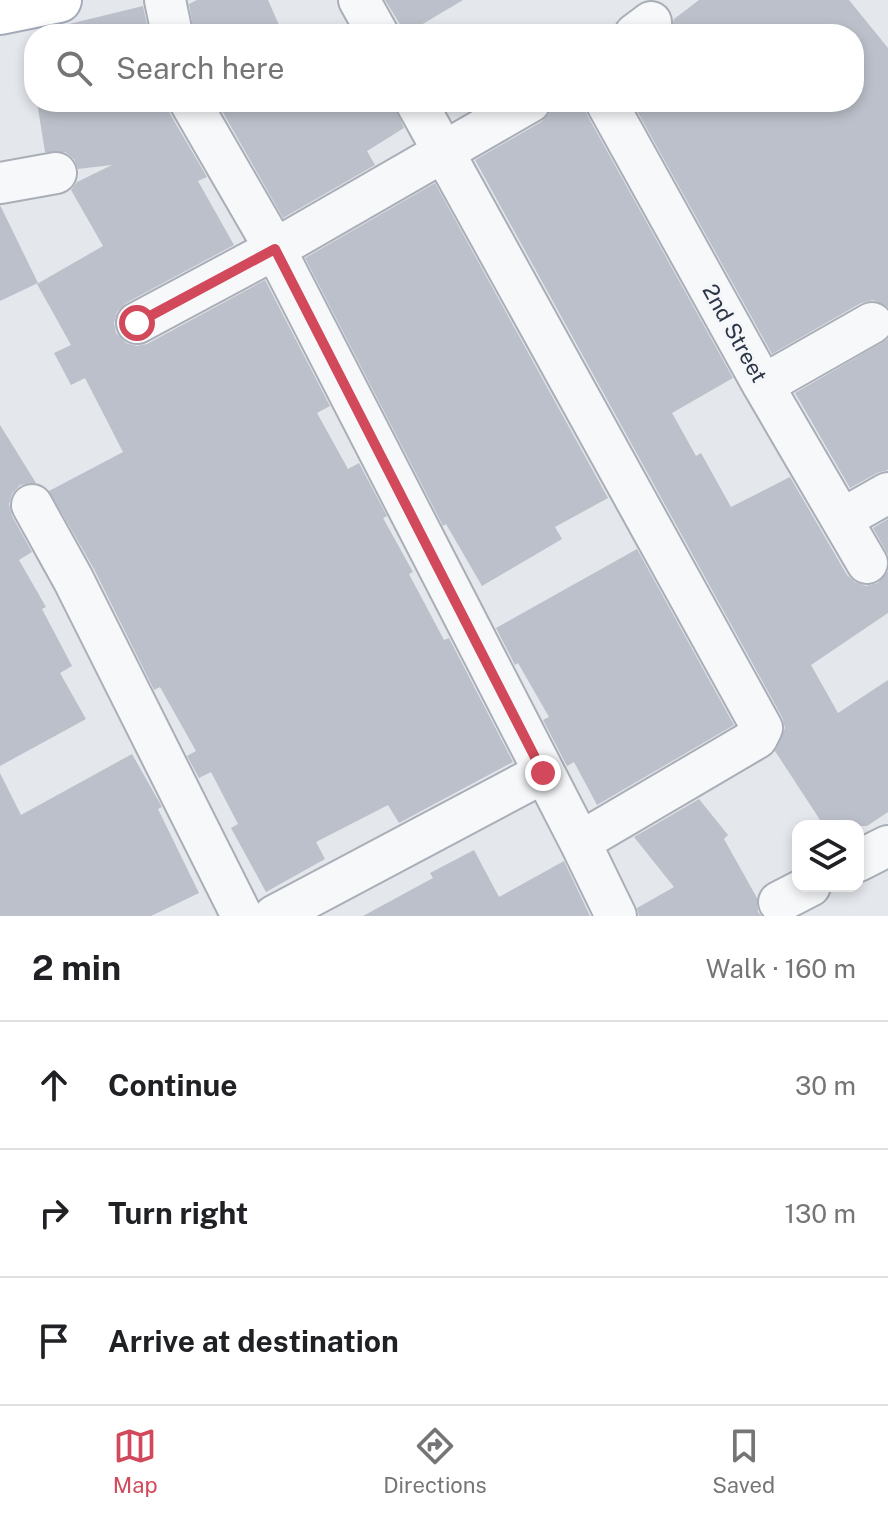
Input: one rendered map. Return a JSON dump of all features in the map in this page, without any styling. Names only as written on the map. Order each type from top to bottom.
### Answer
[{"type":"main road","points":[[0,12],[59,0]]},
{"type":"street","points":[[165,0],[170,24]]},
{"type":"street","points":[[359,0],[372,24]]},
{"type":"street","points":[[196,112],[275,249],[616,916]]},
{"type":"street","points":[[422,112],[762,728],[757,738],[580,842]]},
{"type":"street","points":[[137,323],[275,249],[512,112]]},
{"type":"street","name":"2nd Street","points":[[612,112],[763,385],[867,563]]},
{"type":"street","points":[[0,183],[56,173]]},
{"type":"street","points":[[763,385],[872,323]]},
{"type":"street","points":[[842,519],[888,493]]},
{"type":"street","points":[[32,505],[80,593],[242,916]]},
{"type":"street","points":[[274,916],[543,773]]},
{"type":"street","points":[[864,858],[888,846]]},
{"type":"building","points":[[197,0],[268,0],[279,24],[192,24],[189,4]]},
{"type":"building","points":[[385,0],[463,0],[423,24],[400,24]]},
{"type":"building","points":[[699,0],[849,0],[888,48],[888,307],[873,300],[861,303],[772,354],[638,112],[864,112],[864,24],[673,24],[674,19]]},
{"type":"building","points":[[143,6],[147,24],[69,24]]},
{"type":"building","points":[[39,112],[170,112],[207,177],[198,181],[234,245],[126,303],[117,312],[114,323],[116,333],[126,343],[137,346],[147,344],[265,280],[330,406],[317,413],[348,469],[359,463],[387,516],[383,518],[413,572],[409,574],[444,640],[449,638],[513,762],[399,823],[388,805],[316,842],[325,859],[266,892],[231,828],[238,824],[211,772],[199,778],[187,756],[196,751],[160,687],[154,690],[94,569],[49,491],[123,452],[85,378],[71,385],[54,353],[71,345],[37,284],[103,246],[71,190],[77,182],[112,165],[78,169],[74,159],[65,152],[45,152]]},
{"type":"building","points":[[223,112],[397,112],[404,128],[367,151],[375,165],[283,218]]},
{"type":"building","points":[[550,112],[586,112],[733,378],[672,413],[696,456],[701,453],[731,507],[790,477],[847,575],[866,586],[878,583],[888,571],[888,613],[811,665],[838,713],[888,680],[888,812],[867,826],[864,826],[864,820],[820,820],[775,751],[785,728],[782,717],[475,160],[541,122]]},
{"type":"building","points":[[435,183],[608,498],[555,527],[562,539],[482,586],[446,524],[443,526],[305,258]]},
{"type":"building","points":[[0,205],[38,283],[0,301]]},
{"type":"building","points":[[888,339],[888,470],[850,488],[795,393]]},
{"type":"building","points":[[0,425],[36,483],[20,485],[12,494],[9,504],[12,516],[32,552],[19,560],[46,607],[42,609],[72,666],[60,673],[86,719],[0,766]]},
{"type":"building","points":[[888,519],[888,555],[873,528]]},
{"type":"building","points":[[637,549],[734,725],[597,805],[574,762],[567,766],[543,720],[549,717],[518,663],[515,665],[496,628]]},
{"type":"building","points":[[132,754],[162,807],[158,809],[199,893],[151,916],[0,916],[0,773],[21,815]]},
{"type":"building","points":[[699,799],[728,835],[724,839],[757,898],[758,912],[762,916],[639,916],[637,908],[674,887],[634,837]]},
{"type":"building","points":[[474,850],[499,897],[564,861],[590,916],[363,916],[433,878],[430,873]]},
{"type":"route","points":[[137,323],[275,249],[543,773]]}]
